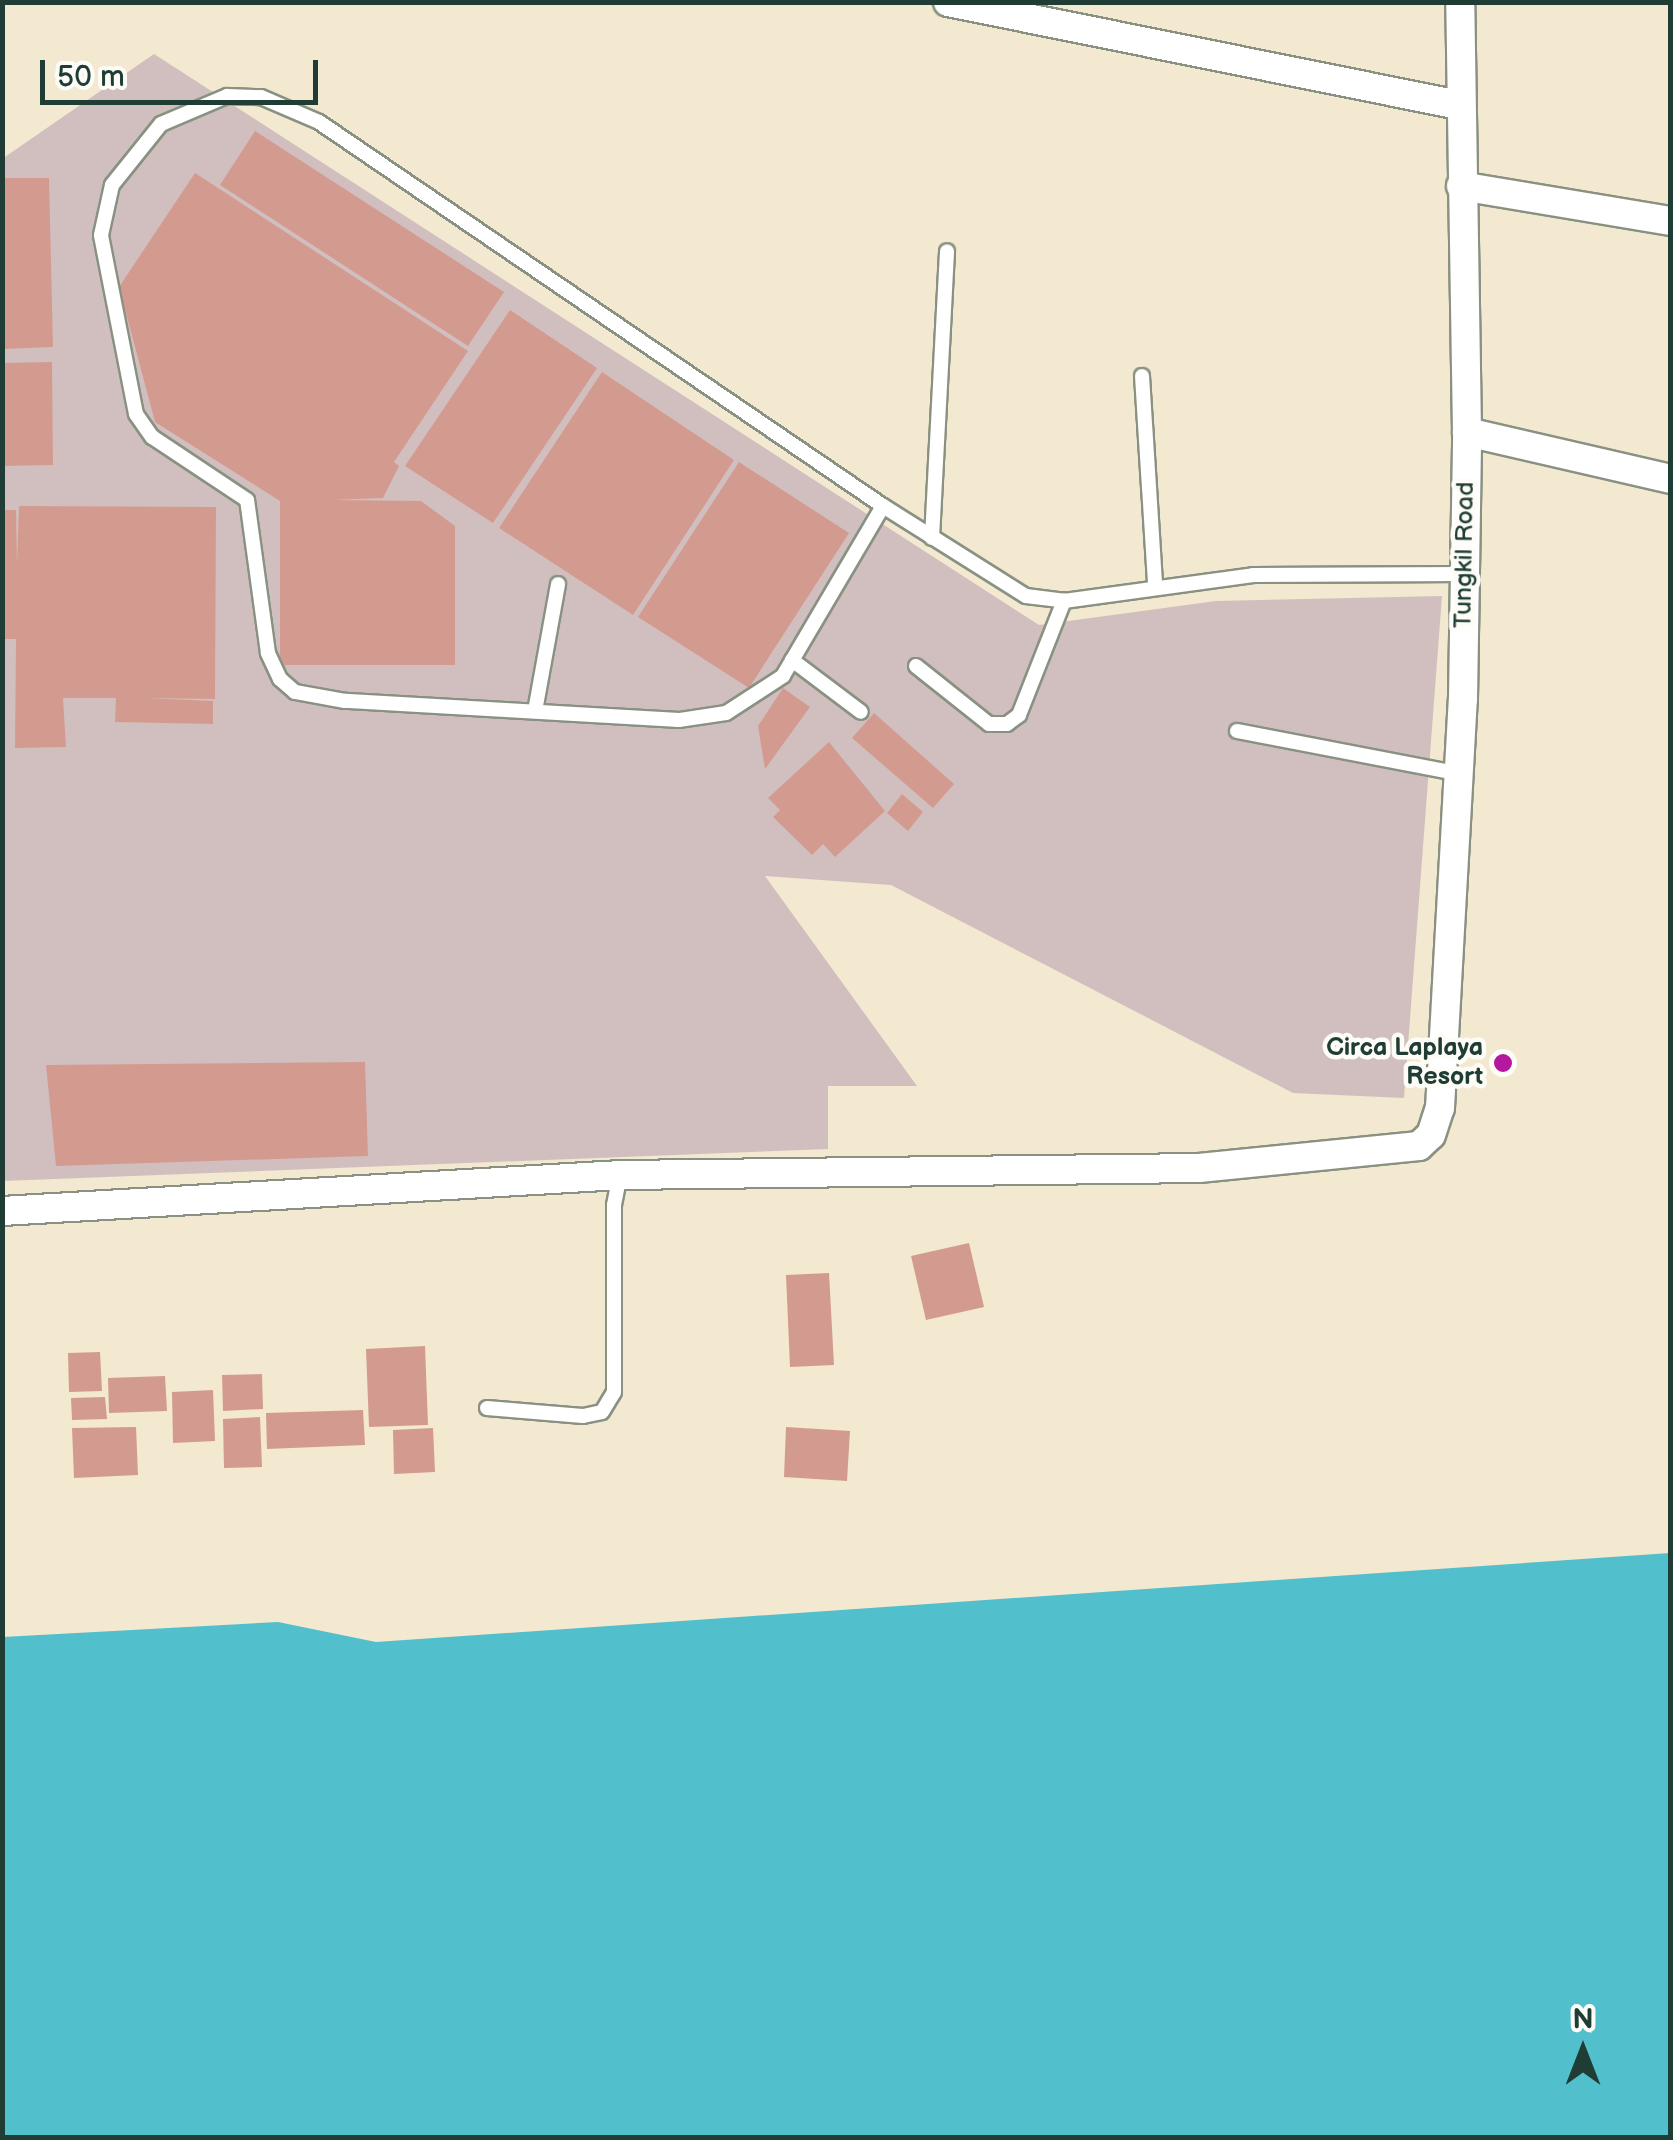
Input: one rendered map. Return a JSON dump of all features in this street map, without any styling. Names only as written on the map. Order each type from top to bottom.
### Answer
[{"type":"street","points":[[948,2],[1459,105]]},
{"type":"street","name":"Tungkil Road","points":[[620,1174],[1199,1168],[1394,1153],[1419,1146],[1431,1135],[1440,1108],[1460,774],[1467,432],[1460,2]]},
{"type":"street","points":[[1461,186],[1670,221]]},
{"type":"street","points":[[1467,432],[1670,479]]},
{"type":"street","points":[[2,1211],[620,1174]]},
{"type":"lane","points":[[883,506],[792,660],[754,700],[726,713],[679,720],[345,701],[296,692],[280,679],[268,653],[247,500],[152,437],[126,386],[101,235],[112,185],[160,124],[227,96],[262,97],[319,122],[883,506],[1026,596],[1064,601],[1156,584],[1253,575],[1464,574]]},
{"type":"lane","points":[[932,538],[946,251]]},
{"type":"lane","points":[[1142,376],[1156,584]]},
{"type":"lane","points":[[535,711],[558,584]]},
{"type":"lane","points":[[916,666],[989,724],[1007,724],[1019,715],[1064,601]]},
{"type":"lane","points":[[792,660],[862,712]]},
{"type":"lane","points":[[1238,731],[1460,774]]},
{"type":"lane","points":[[487,1408],[583,1416],[602,1412],[614,1392],[614,1205],[620,1174]]},
{"type":"shaded area","points":[[154,54],[1039,625],[1216,601],[1442,596],[1404,1098],[1293,1093],[891,885],[765,876],[917,1086],[828,1086],[828,1149],[3,1181],[2,159]]},
{"type":"water","points":[[1670,1553],[1670,2137],[3,2137],[3,1637],[278,1622],[376,1642]]},
{"type":"building","points":[[255,131],[504,292],[468,346],[220,185]]},
{"type":"building","points":[[195,173],[468,351],[394,462],[399,466],[383,498],[332,500],[421,501],[455,526],[455,665],[280,665],[280,501],[155,422],[119,287]]},
{"type":"building","points":[[2,178],[49,178],[53,347],[2,349]]},
{"type":"building","points":[[510,310],[597,368],[493,523],[405,466]]},
{"type":"building","points":[[52,362],[53,465],[2,466],[2,363]]},
{"type":"building","points":[[602,372],[734,460],[633,615],[499,528]]},
{"type":"building","points":[[739,462],[849,533],[749,688],[638,617]]},
{"type":"building","points":[[19,506],[216,507],[215,699],[146,698],[213,701],[213,724],[115,722],[116,698],[63,698],[66,747],[15,748],[16,639],[2,639],[2,510],[16,510],[17,565]]},
{"type":"building","points":[[783,688],[810,707],[765,769],[758,726]]},
{"type":"building","points":[[874,713],[954,784],[933,808],[852,738]]},
{"type":"building","points":[[829,742],[885,811],[835,857],[823,844],[812,855],[773,817],[780,810],[768,798]]},
{"type":"building","points":[[902,794],[923,812],[908,831],[887,813]]},
{"type":"building","points":[[365,1062],[368,1156],[56,1166],[46,1065]]},
{"type":"building","points":[[969,1243],[984,1307],[926,1320],[911,1256]]},
{"type":"building","points":[[829,1273],[834,1365],[790,1367],[786,1275]]},
{"type":"building","points":[[425,1346],[428,1425],[369,1427],[366,1349]]},
{"type":"building","points":[[100,1352],[102,1391],[69,1392],[68,1353]]},
{"type":"building","points":[[262,1374],[263,1409],[223,1411],[222,1375]]},
{"type":"building","points":[[165,1376],[167,1411],[109,1413],[108,1378]]},
{"type":"building","points":[[213,1390],[215,1441],[173,1443],[172,1392]]},
{"type":"building","points":[[105,1397],[107,1419],[72,1420],[71,1398]]},
{"type":"building","points":[[363,1410],[365,1445],[267,1449],[266,1413]]},
{"type":"building","points":[[260,1417],[262,1467],[224,1468],[223,1419]]},
{"type":"building","points":[[136,1427],[138,1475],[74,1478],[72,1428]]},
{"type":"building","points":[[786,1427],[850,1431],[847,1481],[784,1477]]},
{"type":"building","points":[[433,1428],[435,1472],[394,1474],[393,1430]]},
{"type":"place","name":"Circa Laplaya Resort","points":[[1503,1063]]}]
